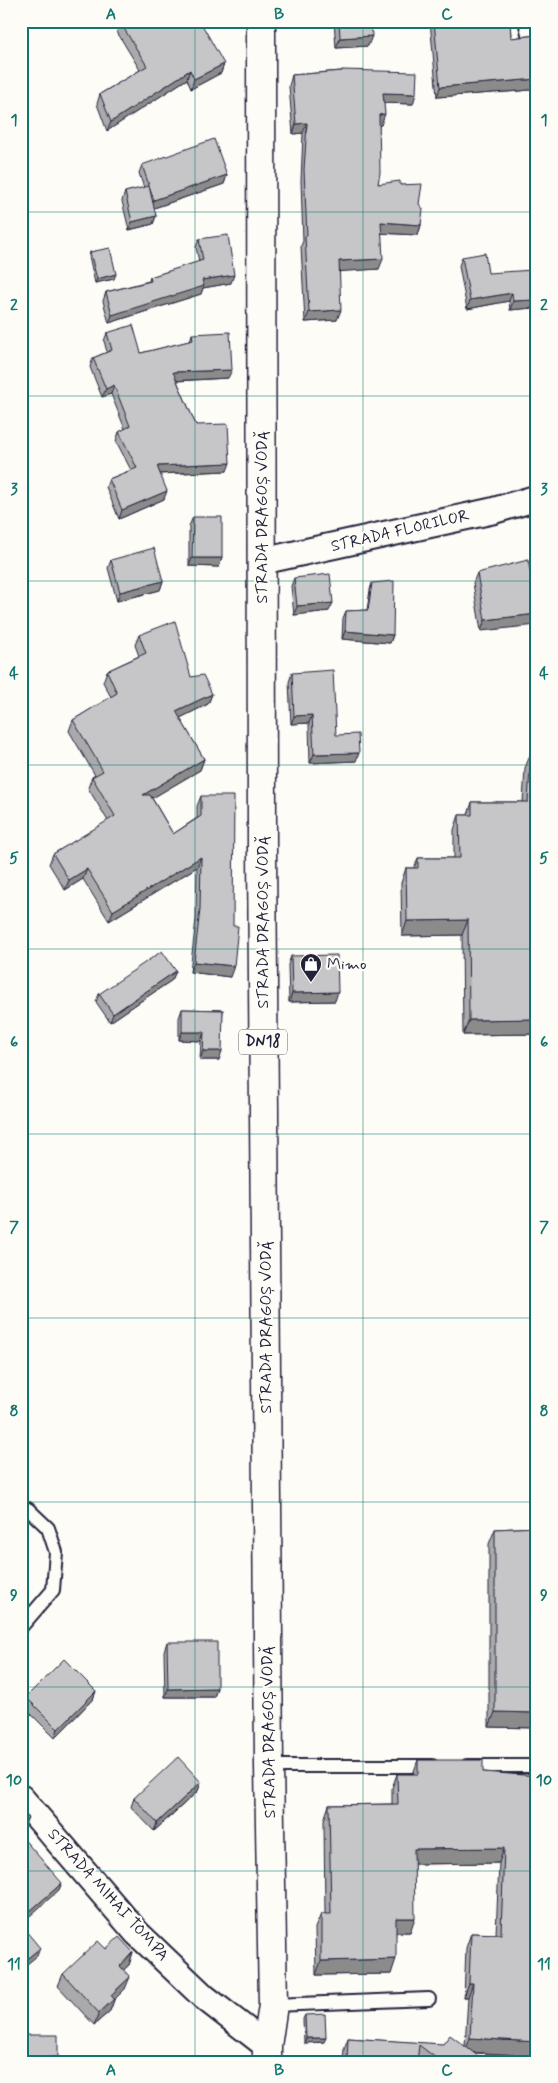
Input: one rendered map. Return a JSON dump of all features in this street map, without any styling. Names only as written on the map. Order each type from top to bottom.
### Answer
[{"type":"main road","name":"STRADA DRAGOȘ VODĂ","points":[[261,22],[262,851],[273,2005],[267,2054]]},
{"type":"street","name":"STRADA FLORILOR","points":[[263,561],[483,513],[537,498]]},
{"type":"street","name":"STRADA MIHAI TOMPA","points":[[21,1798],[137,1932],[204,1997],[267,2054]]},
{"type":"lane","points":[[261,22],[269,21]]},
{"type":"lane","points":[[524,21],[528,38]]},
{"type":"lane","points":[[21,1627],[53,1590],[56,1552],[48,1528],[28,1509]]},
{"type":"lane","points":[[270,1766],[537,1766]]},
{"type":"lane","points":[[273,2005],[429,1999]]},
{"type":"building","points":[[200,21],[224,64],[194,79],[190,70],[111,122],[100,94],[147,66],[120,22]]},
{"type":"building","points":[[339,21],[371,21],[372,36],[340,38]]},
{"type":"building","points":[[434,21],[510,21],[511,38],[537,35],[537,79],[440,87]]},
{"type":"building","points":[[342,70],[417,72],[416,94],[383,93],[385,114],[379,115],[380,173],[378,184],[400,181],[400,185],[422,184],[419,204],[423,209],[421,225],[381,222],[383,259],[339,261],[341,310],[309,312],[304,170],[307,123],[296,124],[292,75]]},
{"type":"building","points":[[214,139],[227,175],[154,200],[142,165]]},
{"type":"building","points":[[149,186],[156,216],[132,222],[125,192]]},
{"type":"building","points":[[228,235],[234,275],[202,280],[204,286],[112,315],[106,292],[151,281],[150,277],[203,260],[199,239]]},
{"type":"building","points":[[110,248],[116,274],[97,279],[90,252]]},
{"type":"building","points":[[485,253],[488,273],[533,270],[536,300],[513,301],[512,293],[470,300],[462,257]]},
{"type":"building","points":[[133,325],[141,353],[193,340],[192,334],[230,332],[232,370],[173,372],[196,425],[228,424],[230,463],[157,466],[167,491],[122,510],[109,479],[137,468],[119,432],[130,426],[114,385],[106,389],[93,358],[112,350],[107,333]]},
{"type":"building","points":[[193,517],[222,517],[222,558],[192,558]]},
{"type":"building","points":[[154,548],[163,581],[120,592],[111,560]]},
{"type":"building","points":[[528,560],[531,576],[537,574],[537,614],[485,620],[477,573]]},
{"type":"building","points":[[330,574],[333,603],[297,606],[294,578]]},
{"type":"building","points":[[394,581],[393,635],[345,631],[346,611],[368,610],[372,583]]},
{"type":"building","points":[[175,621],[191,677],[203,675],[212,694],[176,711],[204,759],[143,795],[150,795],[173,834],[201,816],[201,796],[234,796],[233,926],[238,926],[234,966],[194,962],[200,909],[201,857],[113,911],[87,869],[69,880],[53,854],[115,816],[92,777],[103,771],[73,720],[117,693],[107,671],[146,653],[139,635]]},
{"type":"building","points":[[333,670],[336,735],[358,734],[359,753],[314,754],[312,715],[294,716],[292,673]]},
{"type":"building","points":[[531,753],[537,754],[537,1019],[469,1020],[468,920],[407,921],[406,868],[418,868],[418,858],[460,858],[459,815],[472,815],[472,802],[528,802]]},
{"type":"building","points":[[162,951],[176,971],[113,1014],[99,994]]},
{"type":"building","name":"Mimo","points":[[337,955],[338,992],[292,993],[291,956]]},
{"type":"building","points":[[182,1009],[223,1010],[222,1051],[203,1051],[204,1032],[182,1032]]},
{"type":"building","points":[[21,1471],[25,1475],[21,1479]]},
{"type":"building","points":[[537,1527],[537,1713],[495,1712],[495,1529]]},
{"type":"building","points":[[167,1642],[217,1642],[217,1688],[168,1689]]},
{"type":"building","points":[[64,1659],[96,1691],[58,1729],[26,1697]]},
{"type":"building","points":[[178,1757],[201,1782],[157,1823],[134,1798]]},
{"type":"building","points":[[418,1760],[483,1760],[483,1772],[537,1776],[537,2042],[470,2038],[473,1983],[469,1983],[471,1933],[501,1934],[504,1848],[414,1849],[415,1918],[396,1918],[396,1959],[321,1961],[321,1914],[331,1914],[329,1805],[398,1804],[397,1774],[418,1774]]},
{"type":"building","points":[[21,1809],[28,1817],[21,1824]]},
{"type":"building","points":[[21,1836],[62,1883],[21,1919]]},
{"type":"building","points":[[21,1925],[40,1948],[23,1962],[21,1959]]},
{"type":"building","points":[[119,1937],[133,1952],[120,1966],[130,1977],[111,1995],[114,1999],[99,2013],[63,1974],[98,1941],[106,1949]]},
{"type":"building","points":[[325,2014],[326,2038],[306,2038],[305,2015]]},
{"type":"building","points":[[21,2035],[58,2035],[58,2057],[21,2058]]},
{"type":"building","points":[[450,2035],[486,2062],[441,2062],[419,2045],[417,2062],[347,2062],[348,2038],[443,2044]]},
{"type":"place","name":"Mimo","points":[[311,983]]}]
